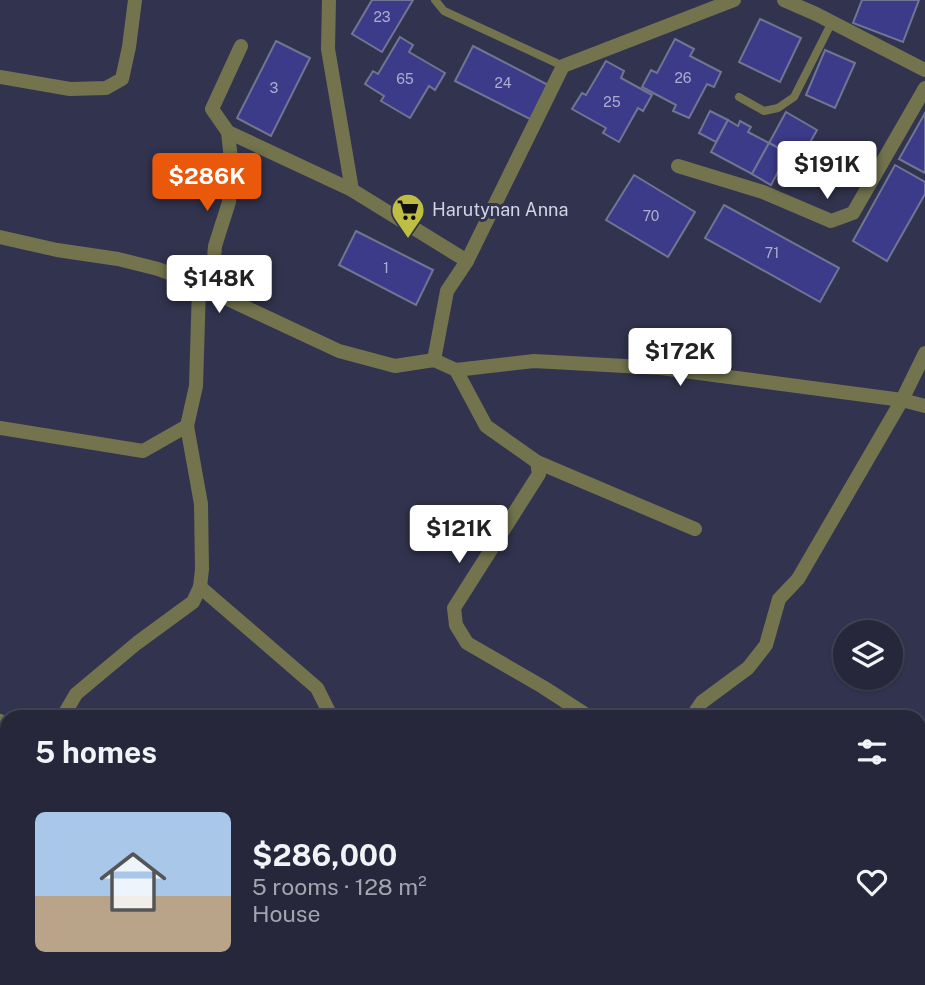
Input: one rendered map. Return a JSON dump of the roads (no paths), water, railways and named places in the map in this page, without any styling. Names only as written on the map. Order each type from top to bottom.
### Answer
[{"type":"street","points":[[0,77],[70,89],[106,88],[122,79],[135,0]]},
{"type":"street","points":[[329,0],[328,49],[352,190]]},
{"type":"street","points":[[434,360],[447,290],[467,261],[563,66],[734,0]]},
{"type":"street","points":[[784,0],[925,70]]},
{"type":"street","points":[[816,14],[823,0]]},
{"type":"street","points":[[67,710],[76,694],[137,643],[193,602],[200,587],[201,504],[187,426],[196,386],[205,290],[229,202],[232,169],[228,132],[212,109],[241,46]]},
{"type":"street","points":[[678,166],[763,192],[831,221],[843,218],[853,213],[925,88]]},
{"type":"street","points":[[228,132],[352,190],[467,261]]},
{"type":"street","points":[[0,237],[158,269],[339,351],[395,366],[434,360],[456,370],[534,361],[661,368],[902,400],[925,406]]},
{"type":"street","points":[[696,710],[702,702],[748,668],[766,645],[779,599],[798,579],[902,400],[925,353]]},
{"type":"street","points":[[456,370],[486,426],[537,462],[695,529]]},
{"type":"street","points":[[0,428],[143,451],[187,426]]},
{"type":"street","points":[[537,462],[539,474],[454,608],[456,625],[467,643],[579,710]]},
{"type":"street","points":[[200,587],[317,688],[328,710]]},
{"type":"lane","points":[[435,0],[444,11],[563,66]]},
{"type":"lane","points":[[739,97],[764,111],[778,108],[794,97],[831,22]]},
{"type":"place","name":"Harutynan Anna","points":[[408,240]]}]
